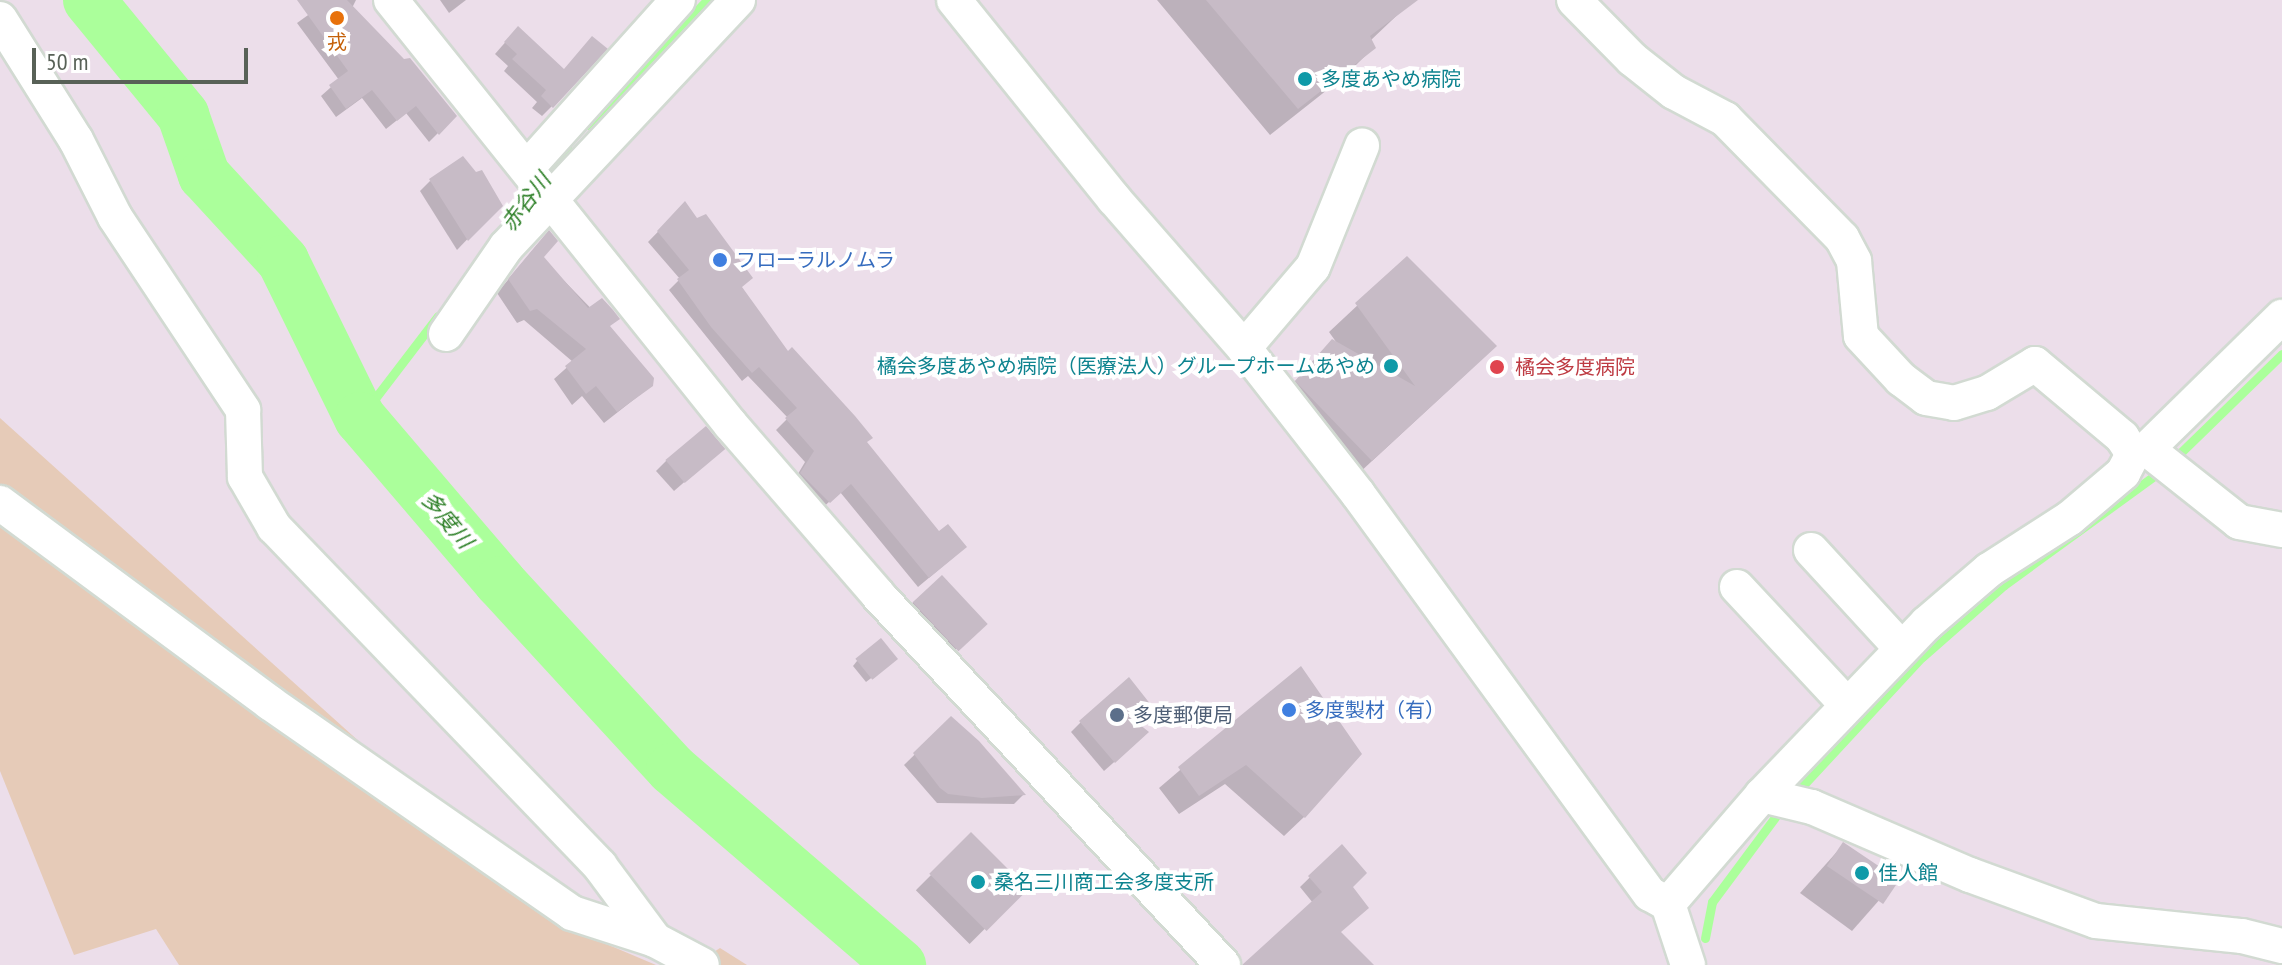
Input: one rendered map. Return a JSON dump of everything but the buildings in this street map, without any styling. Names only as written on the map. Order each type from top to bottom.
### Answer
[{"type":"street","points":[[391,0],[731,425],[897,617],[1223,965]]},
{"type":"street","points":[[527,168],[678,0]]},
{"type":"street","points":[[446,334],[506,247],[738,0]]},
{"type":"street","points":[[954,0],[1114,199],[1244,348],[1358,494],[1650,894],[1668,904],[1688,965]]},
{"type":"street","points":[[1574,0],[1632,59],[1674,92],[1725,119],[1842,238],[1854,261],[1861,336],[1901,379],[1926,398],[1954,403],[1987,393],[2035,364],[2140,452],[2239,522],[2282,530]]},
{"type":"street","points":[[0,19],[76,140],[115,217],[243,410],[245,477],[274,527],[600,866],[655,940]]},
{"type":"street","points":[[1244,348],[1313,267],[1362,146]]},
{"type":"street","points":[[1668,904],[1762,795],[1902,649],[1989,570],[2123,473],[2140,452],[2282,317]]},
{"type":"street","points":[[0,503],[479,851],[572,913],[655,940],[702,965]]},
{"type":"street","points":[[1811,550],[1902,649]]},
{"type":"street","points":[[1737,587],[1847,705]]},
{"type":"street","points":[[1762,795],[1812,807],[1970,875],[2096,921],[2242,936],[2282,946]]},
{"type":"shaded area","points":[[0,418],[564,926],[656,965],[179,965],[156,929],[74,955],[0,771]]},
{"type":"shaded area","points":[[720,948],[747,965],[694,965]]},
{"type":"waterway","name":"多度川","points":[[89,0],[183,115],[204,175],[283,261],[360,418],[500,582],[672,769],[900,965]]},
{"type":"waterway","name":"赤谷川","points":[[588,125],[707,0]]},
{"type":"waterway","name":"赤谷川","points":[[520,209],[567,147]]},
{"type":"waterway","name":"赤谷川","points":[[360,418],[438,316]]},
{"type":"waterway","points":[[2173,460],[2282,354]]},
{"type":"waterway","points":[[1794,795],[1922,657],[2004,585],[2162,470]]},
{"type":"waterway","points":[[1705,938],[1712,902],[1781,809]]},
{"type":"place","name":"戎","points":[[337,18]]},
{"type":"place","name":"多度あやめ病院","points":[[1305,79]]},
{"type":"place","name":"フローラルノムラ","points":[[720,260]]},
{"type":"place","name":"橘会多度あやめ病院（医療法人）グループホームあやめ","points":[[1391,366]]},
{"type":"place","name":"橘会多度病院","points":[[1497,367]]},
{"type":"place","name":"多度製材（有）","points":[[1289,710]]},
{"type":"place","name":"多度郵便局","points":[[1117,715]]},
{"type":"place","name":"佳人館","points":[[1862,873]]},
{"type":"place","name":"桑名三川商工会多度支所","points":[[978,882]]}]
